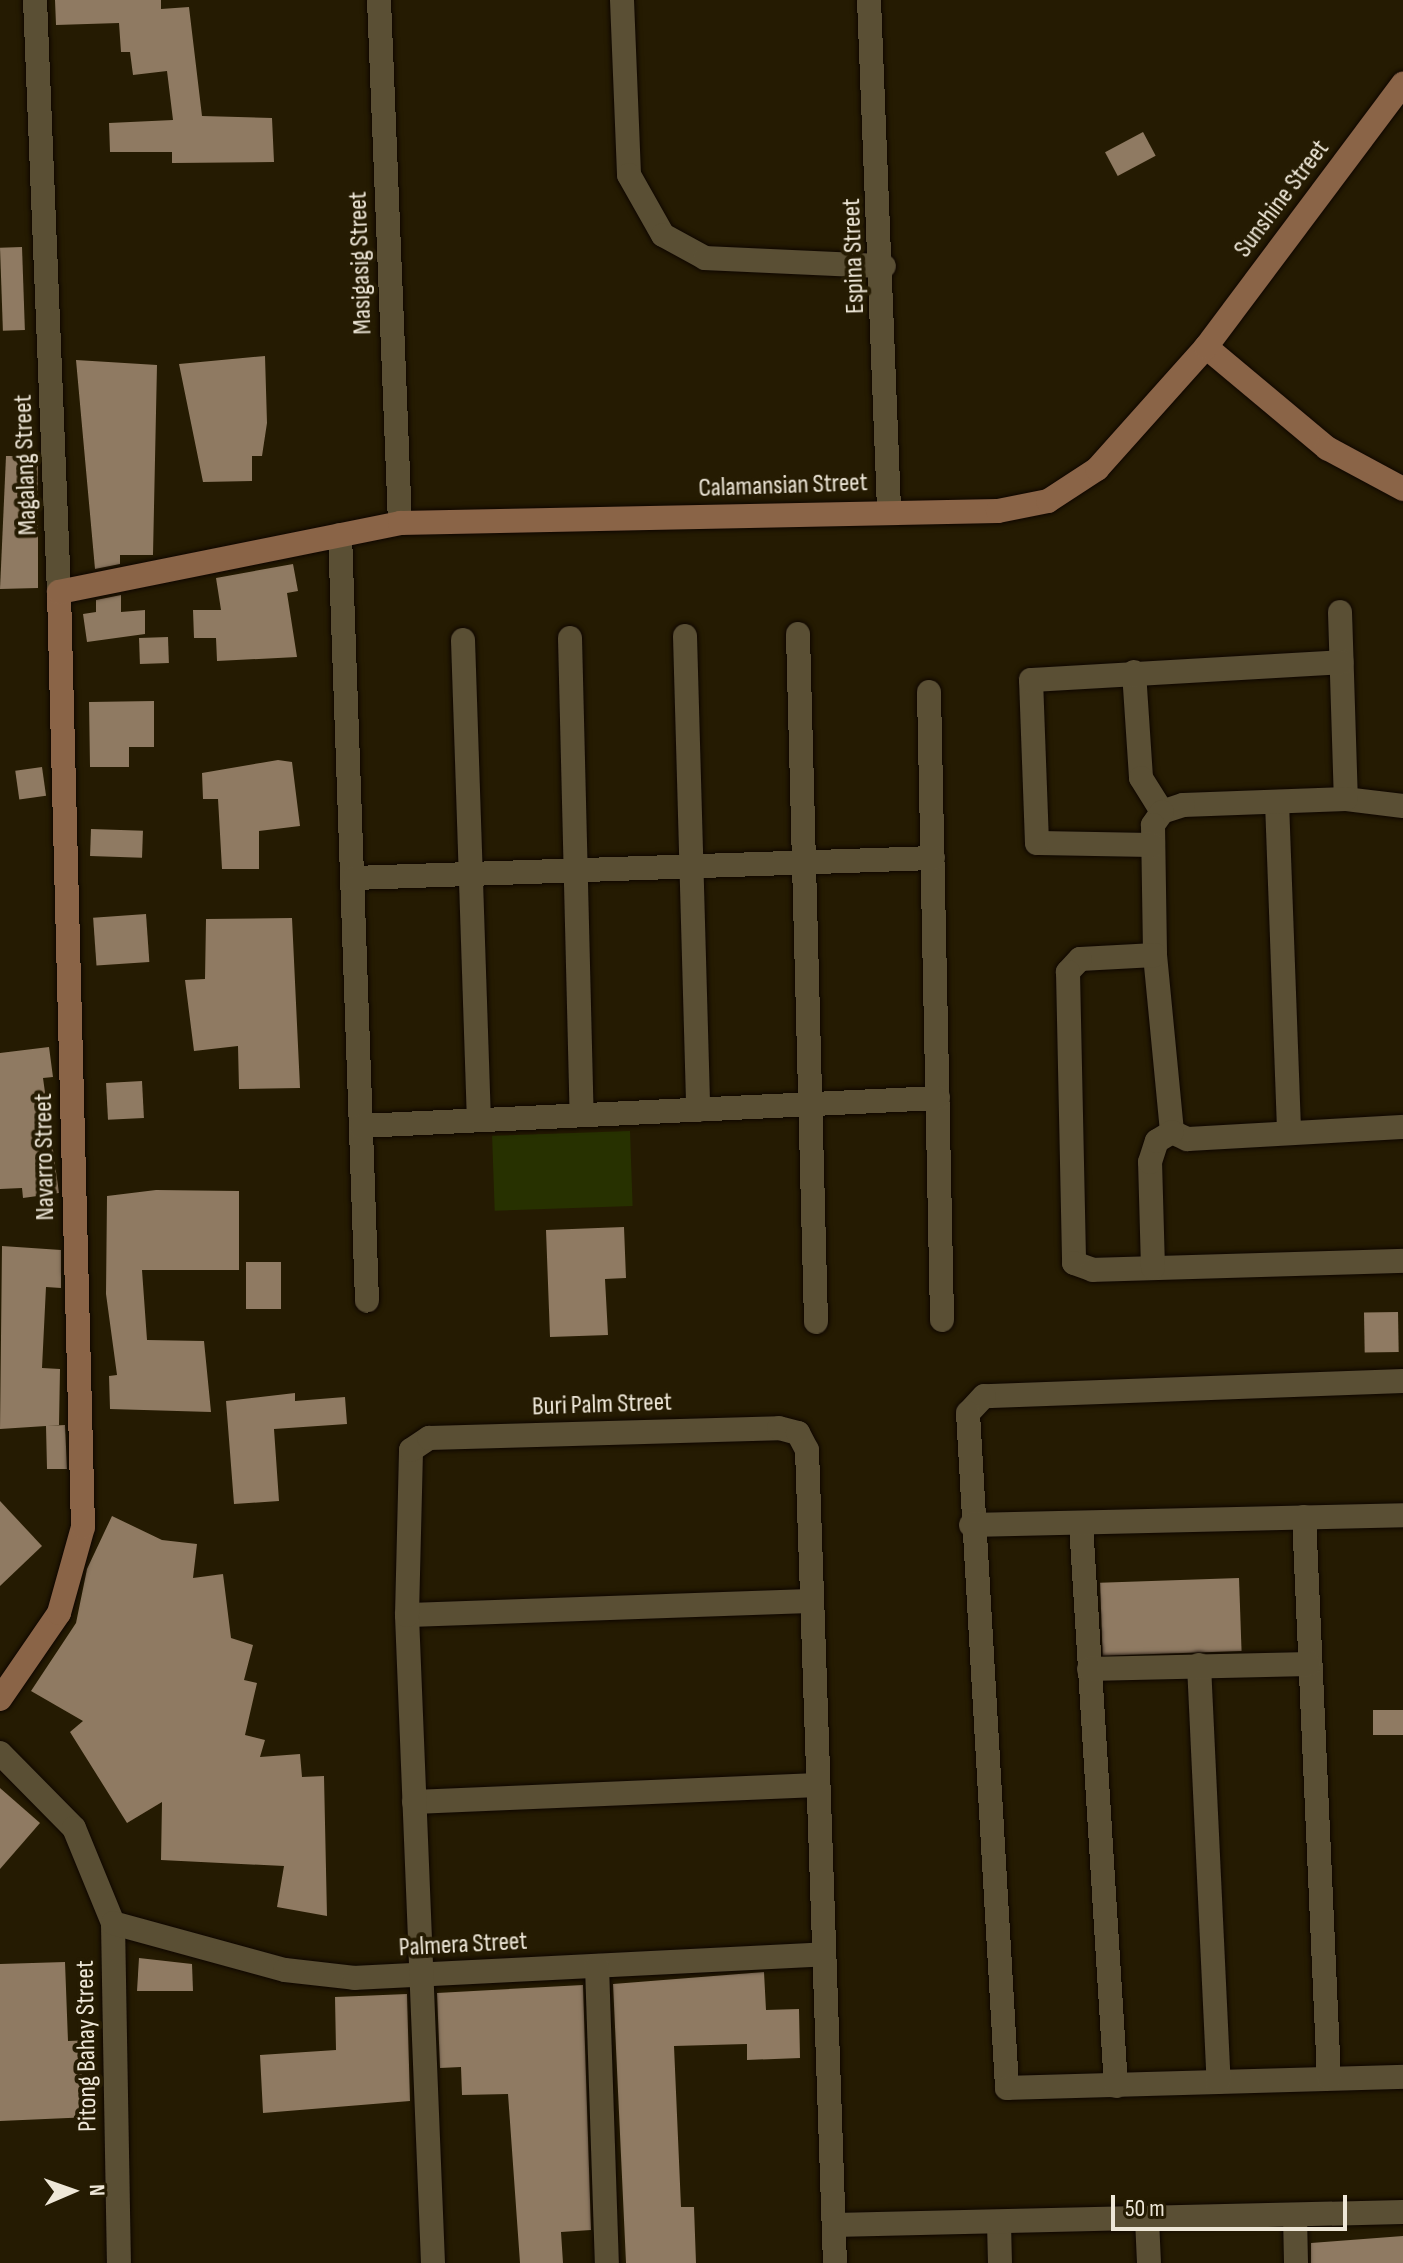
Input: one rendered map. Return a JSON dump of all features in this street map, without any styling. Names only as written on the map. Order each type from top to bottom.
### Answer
[{"type":"street","name":"Magalang Street","points":[[35,0],[59,592]]},
{"type":"street","name":"Masigasig Street","points":[[379,0],[400,523]]},
{"type":"street","points":[[622,0],[629,175],[663,235],[705,258],[884,266]]},
{"type":"street","name":"Espina Street","points":[[869,0],[884,266],[889,510]]},
{"type":"street","name":"Sunshine Street","points":[[1206,347],[1403,84]]},
{"type":"street","name":"Calamansian Street","points":[[59,592],[400,523],[889,510],[998,511],[1048,501],[1097,469],[1206,347]]},
{"type":"street","points":[[1206,347],[1327,448],[1403,489]]},
{"type":"street","points":[[340,535],[367,1301]]},
{"type":"street","name":"Navarro Street","points":[[0,1699],[59,1613],[84,1513],[59,592]]},
{"type":"street","points":[[1340,612],[1346,799]]},
{"type":"street","points":[[798,634],[816,1322]]},
{"type":"street","points":[[685,636],[698,1110]]},
{"type":"street","points":[[570,638],[582,1115]]},
{"type":"street","points":[[463,640],[479,1120]]},
{"type":"street","points":[[1153,845],[1049,848],[1033,832],[1031,680],[1341,662]]},
{"type":"street","points":[[1134,672],[1141,778],[1162,812],[1153,845],[1155,955],[1172,1132]]},
{"type":"street","points":[[929,692],[942,1320]]},
{"type":"street","points":[[1162,812],[1183,805],[1346,799],[1403,806]]},
{"type":"street","points":[[1277,802],[1289,1132]]},
{"type":"street","points":[[354,878],[933,858]]},
{"type":"street","points":[[1155,955],[1080,959],[1066,981],[1072,1260],[1093,1270],[1403,1261]]},
{"type":"street","points":[[361,1126],[938,1098]]},
{"type":"street","points":[[1172,1132],[1187,1139],[1403,1127]]},
{"type":"street","points":[[1153,1268],[1150,1162],[1157,1141],[1172,1132]]},
{"type":"street","points":[[1403,1381],[984,1396],[968,1413],[971,1525],[1001,2073],[1007,2088],[1403,2077]]},
{"type":"street","name":"Buri Palm Street","points":[[407,1615],[411,1450],[429,1438],[798,1433],[807,1450],[812,1601]]},
{"type":"street","points":[[971,1525],[1403,1515]]},
{"type":"street","points":[[1304,1517],[1329,2078]]},
{"type":"street","points":[[1081,1524],[1116,2086]]},
{"type":"street","points":[[433,2263],[407,1615],[812,1601],[835,2263]]},
{"type":"street","points":[[1089,1669],[1309,1664]]},
{"type":"street","points":[[1199,1665],[1219,2082]]},
{"type":"street","points":[[0,1753],[74,1828],[113,1923]]},
{"type":"street","points":[[414,1802],[818,1785]]},
{"type":"street","name":"Palmera Street","points":[[113,1923],[317,1976],[422,1975],[823,1954]]},
{"type":"street","name":"Pitong Bahay Street","points":[[113,1923],[119,2263]]},
{"type":"street","points":[[597,1966],[607,2263]]},
{"type":"street","points":[[834,2225],[1403,2212]]},
{"type":"street","points":[[1295,2215],[1296,2263]]},
{"type":"street","points":[[1147,2219],[1149,2263]]},
{"type":"street","points":[[999,2223],[1000,2263]]},
{"type":"green space","points":[[630,1131],[633,1206],[495,1211],[492,1136]]},
{"type":"building","points":[[55,0],[161,0],[161,9],[189,7],[202,116],[272,118],[274,162],[172,163],[172,152],[110,152],[109,123],[173,120],[167,71],[133,75],[130,52],[121,52],[119,23],[56,25]]},
{"type":"building","points":[[1143,132],[1156,156],[1118,176],[1105,152]]},
{"type":"building","points":[[22,247],[25,330],[3,331],[0,248]]},
{"type":"building","points":[[265,356],[267,423],[262,456],[252,456],[252,481],[203,482],[179,364]]},
{"type":"building","points":[[76,360],[157,365],[153,555],[120,555],[120,564],[95,569]]},
{"type":"building","points":[[6,456],[38,456],[38,588],[0,589]]},
{"type":"building","points":[[293,564],[298,591],[287,593],[297,657],[217,661],[216,638],[194,638],[193,610],[221,610],[216,578]]},
{"type":"building","points":[[121,595],[121,612],[145,610],[145,634],[87,642],[83,614],[96,612],[96,600]]},
{"type":"building","points":[[168,637],[169,663],[140,664],[139,638]]},
{"type":"building","points":[[154,701],[154,747],[129,747],[129,767],[90,767],[89,702]]},
{"type":"building","points":[[278,760],[292,762],[300,826],[259,831],[259,869],[222,869],[218,799],[203,799],[202,773]]},
{"type":"building","points":[[42,767],[46,796],[19,799],[15,771]]},
{"type":"building","points":[[91,829],[143,831],[142,858],[90,856]]},
{"type":"building","points":[[146,914],[149,962],[96,966],[93,918]]},
{"type":"building","points":[[292,918],[300,1088],[239,1089],[238,1046],[194,1051],[185,980],[205,979],[206,919]]},
{"type":"building","points":[[49,1047],[53,1077],[43,1078],[59,1193],[23,1198],[22,1188],[0,1189],[0,1053]]},
{"type":"building","points":[[142,1081],[144,1118],[108,1120],[106,1083]]},
{"type":"building","points":[[156,1190],[239,1191],[239,1270],[142,1270],[147,1340],[204,1341],[211,1412],[110,1409],[109,1376],[117,1375],[106,1294],[107,1196]]},
{"type":"building","points":[[624,1227],[626,1278],[605,1279],[608,1335],[550,1337],[546,1230]]},
{"type":"building","points":[[2,1246],[61,1250],[61,1288],[46,1287],[42,1368],[60,1369],[59,1425],[47,1426],[65,1425],[67,1469],[47,1469],[46,1426],[0,1429]]},
{"type":"building","points":[[246,1262],[281,1262],[281,1309],[246,1309]]},
{"type":"building","points":[[1398,1312],[1399,1352],[1365,1353],[1364,1313]]},
{"type":"building","points":[[295,1393],[295,1401],[345,1397],[347,1424],[274,1429],[279,1501],[234,1504],[226,1401]]},
{"type":"building","points":[[0,1501],[42,1546],[0,1586]]},
{"type":"building","points":[[112,1516],[162,1540],[197,1544],[193,1578],[223,1574],[231,1638],[253,1645],[244,1680],[257,1683],[245,1735],[265,1740],[260,1757],[300,1754],[302,1777],[324,1776],[327,1916],[277,1907],[284,1866],[161,1860],[162,1802],[127,1823],[70,1732],[83,1721],[31,1691],[76,1623],[87,1569]]},
{"type":"building","points":[[1239,1578],[1242,1651],[1103,1656],[1100,1583]]},
{"type":"building","points":[[1373,1710],[1403,1710],[1403,1735],[1373,1735]]},
{"type":"building","points":[[0,1788],[40,1823],[0,1869]]},
{"type":"building","points":[[139,1958],[192,1964],[193,1991],[137,1991]]},
{"type":"building","points":[[65,1962],[68,2041],[91,2040],[91,2117],[0,2121],[0,1964]]},
{"type":"building","points":[[764,1972],[766,2010],[799,2009],[800,2058],[747,2060],[747,2044],[674,2046],[681,2207],[694,2207],[696,2263],[626,2263],[613,1984]]},
{"type":"building","points":[[583,1985],[591,2230],[561,2232],[563,2263],[520,2263],[508,2094],[462,2095],[461,2067],[440,2068],[437,1993]]},
{"type":"building","points":[[407,1994],[410,2101],[263,2113],[260,2055],[336,2050],[335,1997]]},
{"type":"building","points":[[1403,2236],[1403,2263],[1311,2263],[1311,2243]]}]
